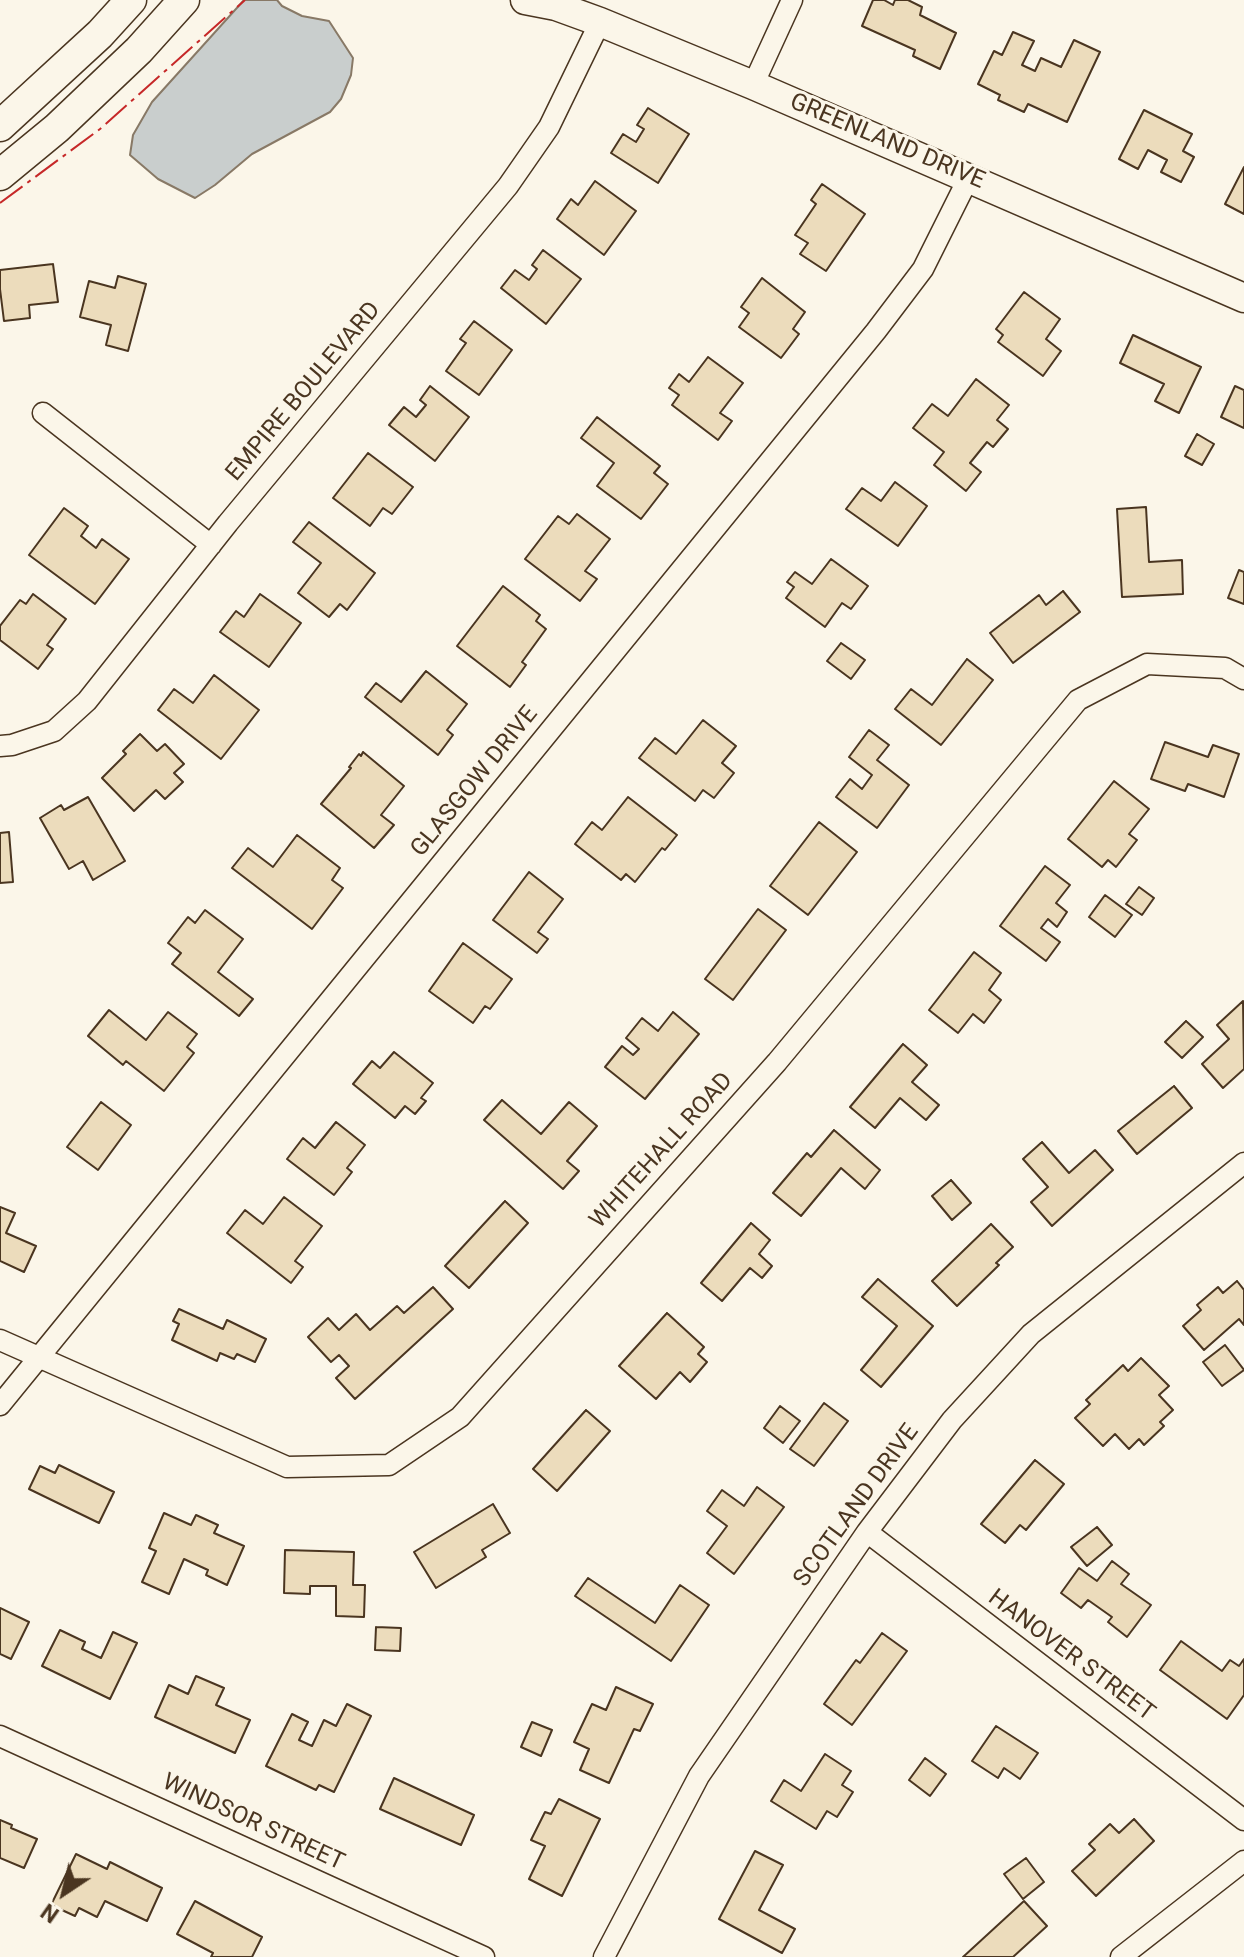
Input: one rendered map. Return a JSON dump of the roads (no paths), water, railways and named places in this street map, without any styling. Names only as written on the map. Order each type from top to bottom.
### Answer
[{"type":"main road","points":[[0,175],[67,118],[139,50],[184,0]]},
{"type":"main road","points":[[0,126],[100,34],[123,5]]},
{"type":"street","name":"GREENLAND DRIVE","points":[[525,0],[556,6],[600,22],[753,85],[1244,298]]},
{"type":"street","points":[[753,85],[792,0]]},
{"type":"street","name":"EMPIRE BOULEVARD","points":[[0,746],[54,731],[87,701],[211,545],[508,186],[549,127],[600,22]]},
{"type":"street","name":"GLASGOW DRIVE","points":[[0,1405],[876,331],[923,269],[969,177]]},
{"type":"street","points":[[43,413],[211,545]]},
{"type":"street","name":"WHITEHALL ROAD","points":[[0,1340],[287,1467],[389,1465],[460,1417],[777,1062],[1078,700],[1147,664],[1225,668],[1244,679]]},
{"type":"street","name":"SCOTLAND DRIVE","points":[[604,1957],[699,1776],[867,1532],[952,1420],[1031,1334],[1244,1163]]},
{"type":"street","name":"HANOVER STREET","points":[[867,1532],[1244,1820]]},
{"type":"street","name":"WINDSOR STREET","points":[[0,1736],[484,1957]]},
{"type":"street","points":[[1121,1957],[1244,1861]]}]
